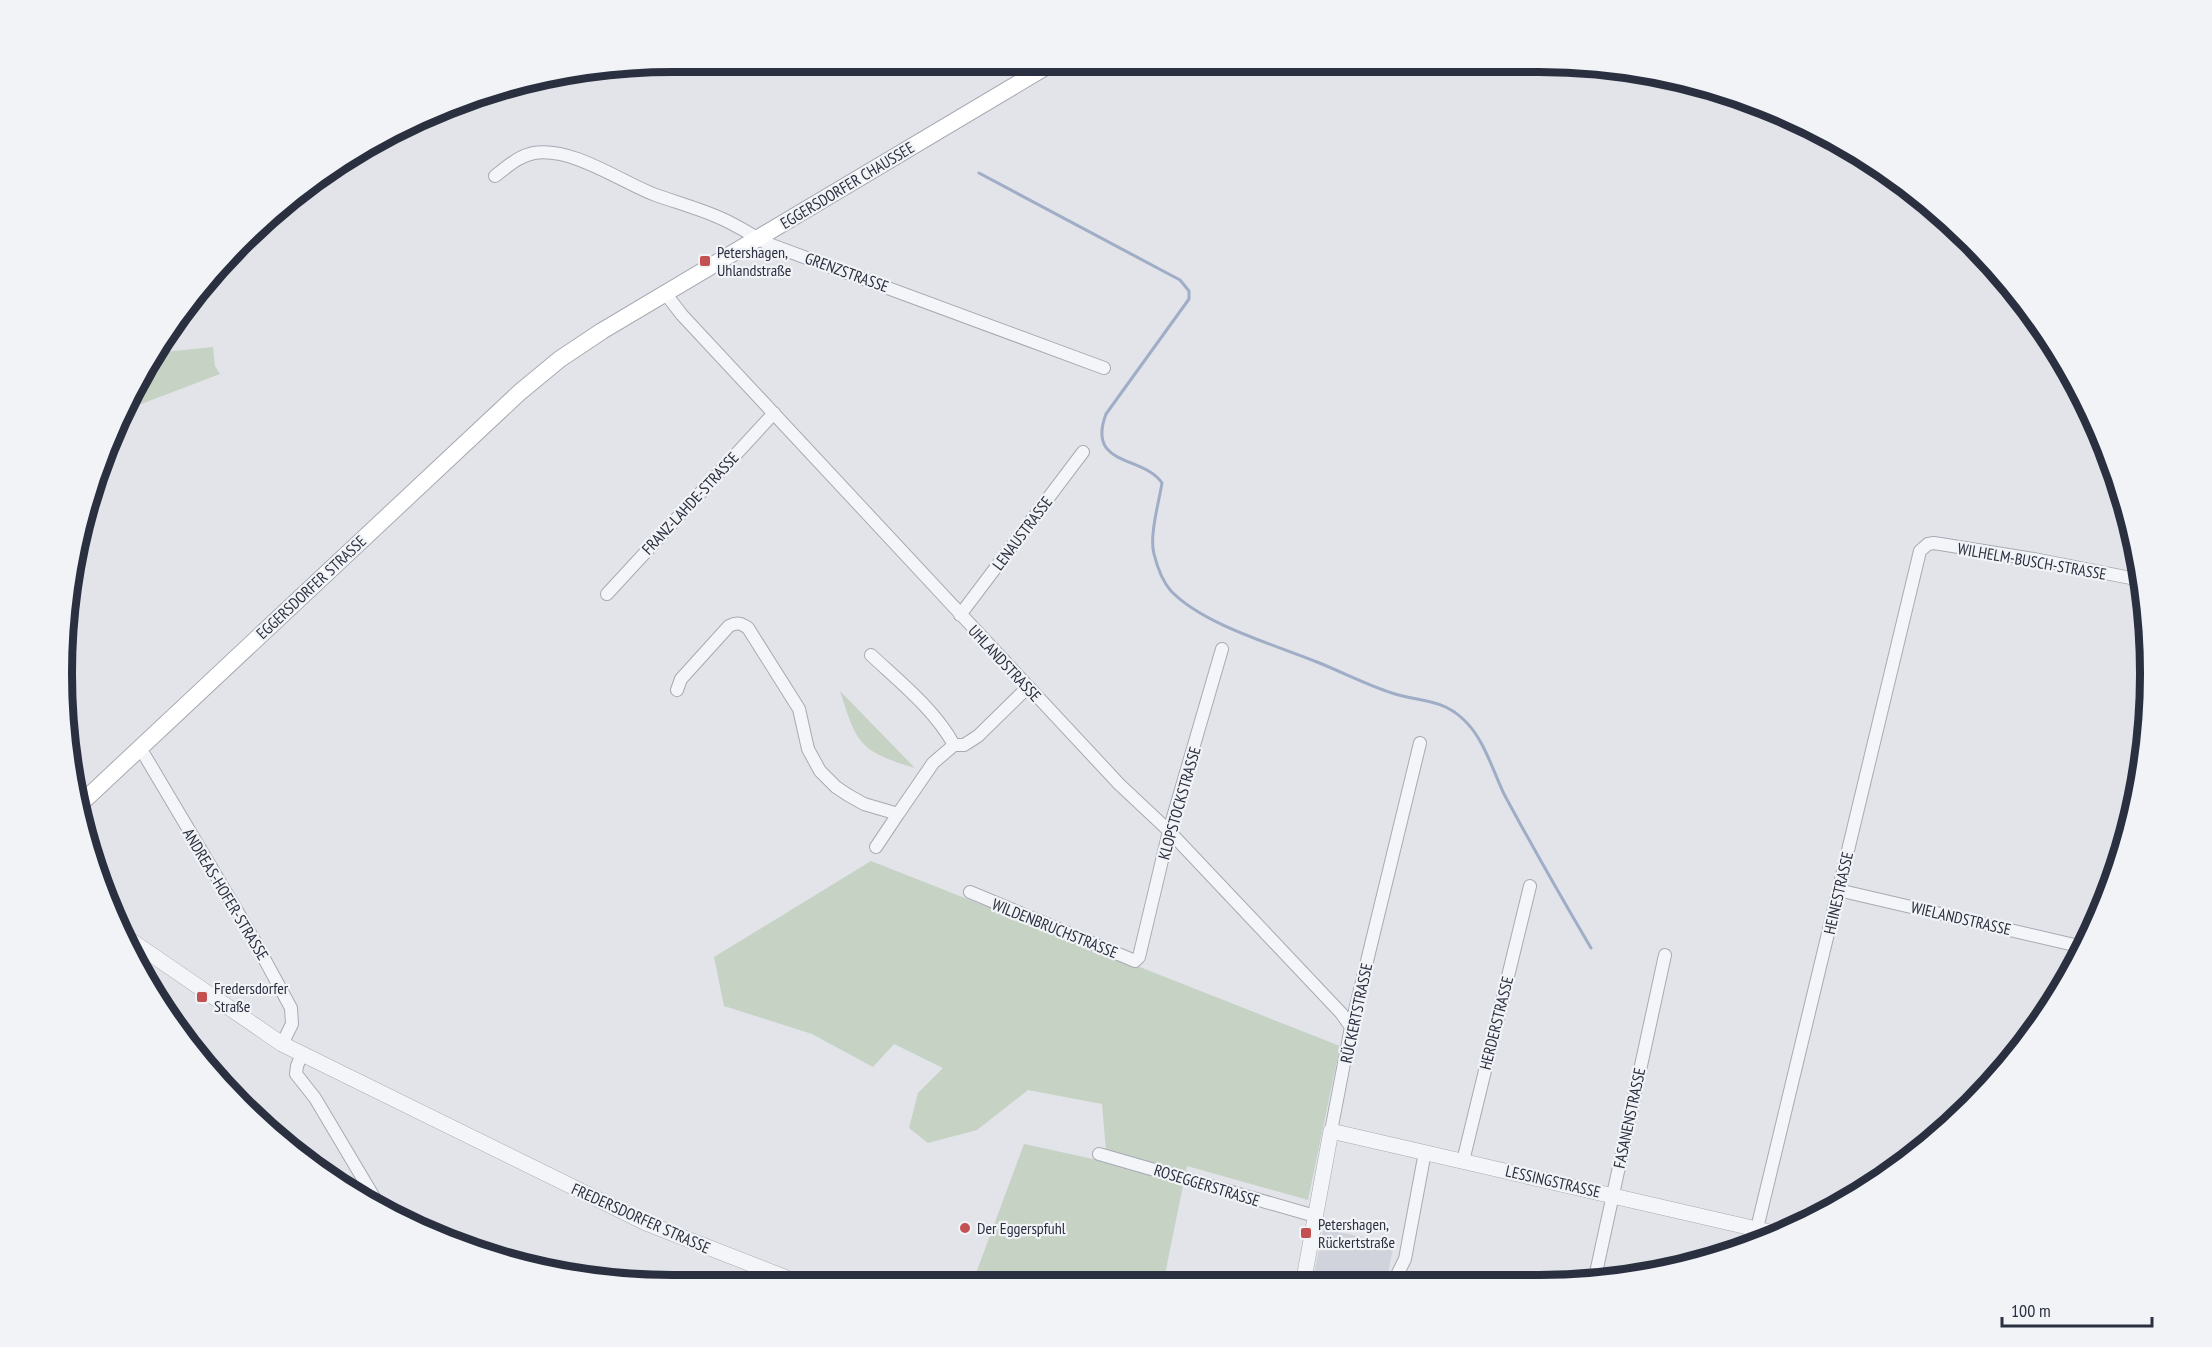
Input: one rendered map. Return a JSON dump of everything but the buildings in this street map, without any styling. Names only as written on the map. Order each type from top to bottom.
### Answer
[{"type":"main road","name":"EGGERSDORFER CHAUSSEE","points":[[547,369],[594,335],[1037,72]]},
{"type":"main road","name":"EGGERSDORFER STRASSE","points":[[86,799],[547,369]]},
{"type":"street","name":"GRENZSTRASSE","points":[[495,176],[519,158],[534,153],[570,156],[653,194],[719,217],[766,243],[1104,368]]},
{"type":"street","name":"UHLANDSTRASSE","points":[[665,293],[682,315],[960,615],[1119,784],[1169,831],[1341,1013],[1351,1027]]},
{"type":"street","name":"FRANZ-LAHDE-STRASSE","points":[[607,594],[774,413]]},
{"type":"street","name":"LENAUSTRASSE","points":[[960,615],[1083,452]]},
{"type":"street","name":"WILHELM-BUSCH-STRASSE","points":[[1924,547],[1934,543],[2132,578]]},
{"type":"street","name":"HEINESTRASSE","points":[[1755,1234],[1916,560],[1924,547]]},
{"type":"street","points":[[677,690],[681,679],[729,626],[737,623],[743,625],[748,628],[798,709],[808,749],[820,771],[836,787],[856,800],[898,814]]},
{"type":"street","name":"KLOPSTOCKSTRASSE","points":[[1139,957],[1169,831],[1222,649]]},
{"type":"street","points":[[872,655],[947,732],[954,745]]},
{"type":"street","points":[[876,847],[933,763],[954,745],[964,745],[978,736],[1028,687]]},
{"type":"street","name":"RÜCKERTSTRASSE","points":[[1305,1275],[1351,1027],[1420,743]]},
{"type":"street","name":"ANDREAS-HOFER-STRASSE","points":[[139,749],[253,938],[291,1008],[292,1024],[282,1044]]},
{"type":"street","name":"HERDERSTRASSE","points":[[1463,1161],[1530,886]]},
{"type":"street","name":"WIELANDSTRASSE","points":[[1838,890],[2075,945]]},
{"type":"street","name":"WILDENBRUCHSTRASSE","points":[[970,892],[1135,961],[1139,957]]},
{"type":"street","name":"FREDERSDORFER STRASSE","points":[[136,944],[282,1044],[646,1223],[778,1275]]},
{"type":"street","name":"FASANENSTRASSE","points":[[1596,1272],[1665,955]]},
{"type":"street","points":[[302,1054],[296,1074],[315,1098],[372,1193]]},
{"type":"street","name":"LESSINGSTRASSE","points":[[1331,1131],[1612,1195],[1754,1235]]},
{"type":"street","points":[[1398,1275],[1405,1259],[1425,1152]]},
{"type":"street","name":"ROSEGGERSTRASSE","points":[[1099,1154],[1315,1216]]},
{"type":"shaded area","points":[[1323,1229],[1394,1243],[1388,1275],[1314,1275]]},
{"type":"green space","points":[[213,347],[215,366],[220,374],[134,407],[153,373],[165,352]]},
{"type":"green space","points":[[840,691],[915,768],[882,756],[863,743],[851,723]]},
{"type":"green space","points":[[871,861],[1340,1046],[1308,1200],[1187,1166],[1165,1275],[975,1275],[1024,1144],[1107,1162],[1102,1104],[1028,1090],[977,1130],[928,1143],[909,1128],[918,1093],[943,1068],[894,1044],[873,1067],[812,1034],[724,1006],[714,957]]},
{"type":"waterway","points":[[979,173],[1180,280],[1189,291],[1189,299],[1106,414],[1102,431],[1104,443],[1110,452],[1153,474],[1162,483],[1153,547],[1161,574],[1171,591],[1185,603],[1220,624],[1383,690],[1438,704],[1455,712],[1477,735],[1504,794],[1591,948]]},
{"type":"place","name":"Petershagen, Uhlandstraße","points":[[705,261]]},
{"type":"place","name":"Fredersdorfer Straße","points":[[202,997]]},
{"type":"place","name":"Der Eggerspfuhl","points":[[965,1228]]},
{"type":"place","name":"Petershagen, Rückertstraße","points":[[1306,1233]]}]
